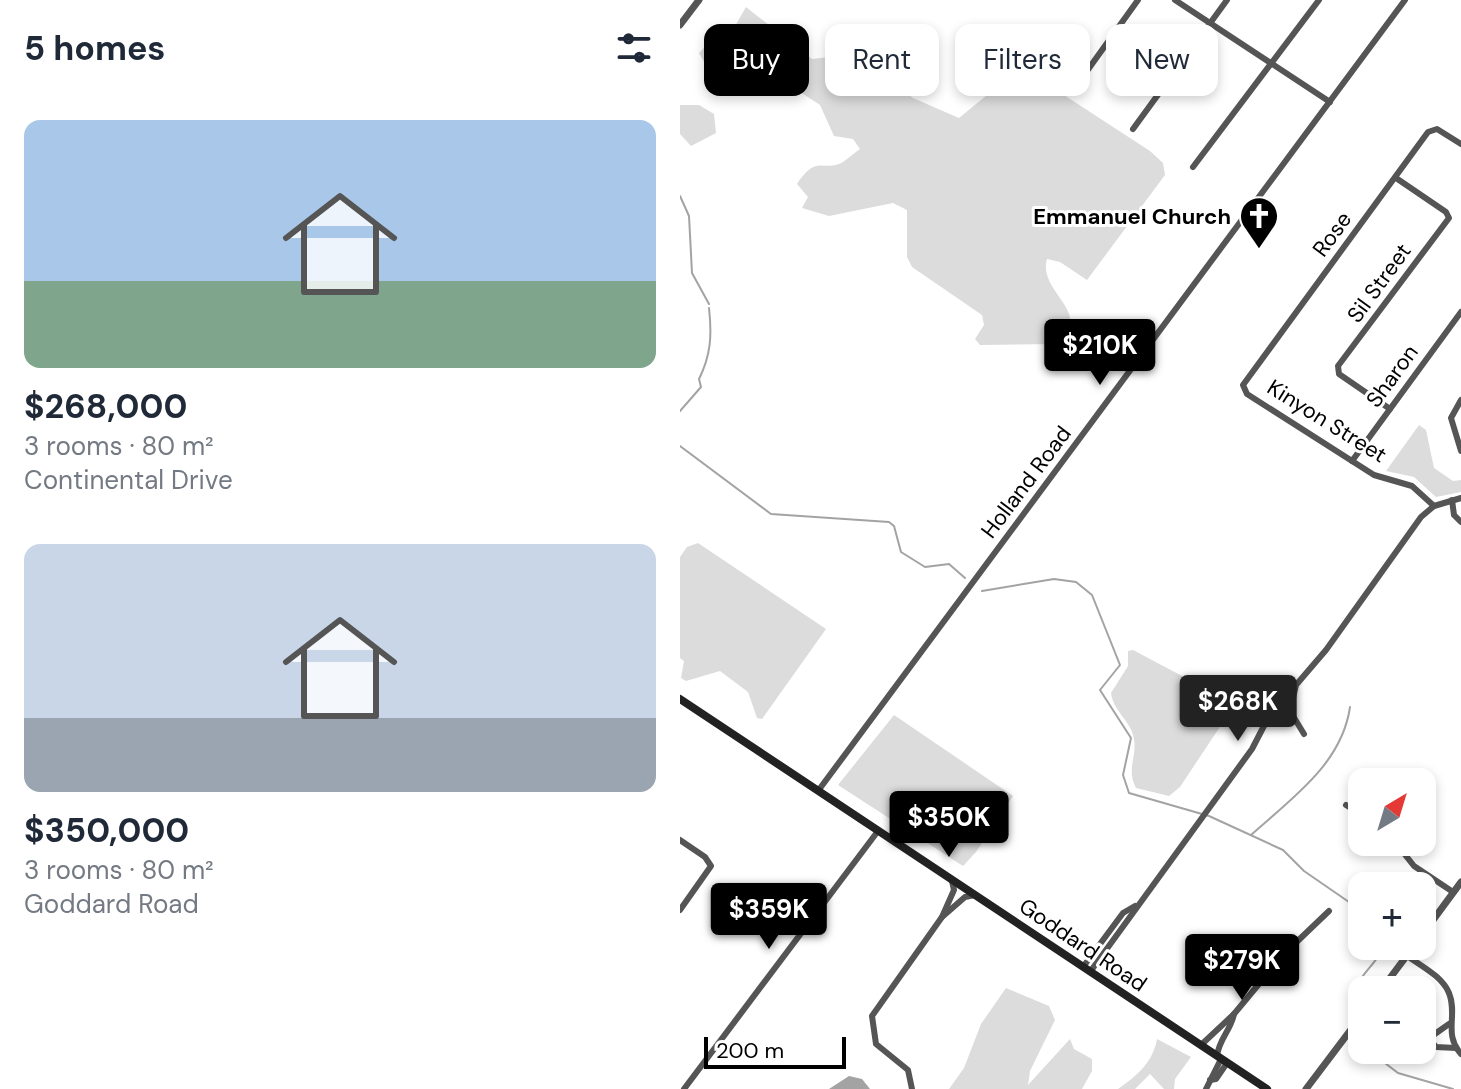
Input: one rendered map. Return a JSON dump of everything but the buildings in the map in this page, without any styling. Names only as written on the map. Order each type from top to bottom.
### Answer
[{"type":"main road","name":"Goddard Road","points":[[680,699],[1267,1089]]},
{"type":"street","points":[[681,21],[699,0]]},
{"type":"street","points":[[1090,67],[1138,0]]},
{"type":"street","points":[[1175,0],[1330,102]]},
{"type":"street","points":[[1133,129],[1227,0]]},
{"type":"street","points":[[1193,167],[1319,0]]},
{"type":"street","name":"Holland Road","points":[[818,791],[1405,0]]},
{"type":"street","name":"Rose","points":[[1243,388],[1430,131],[1441,131],[1461,144]]},
{"type":"street","name":"Sil Street","points":[[1390,409],[1339,374],[1338,366],[1449,218],[1446,212],[1396,178]]},
{"type":"street","name":"Sharon","points":[[1352,461],[1461,312]]},
{"type":"street","name":"Kinyon Street","points":[[1243,388],[1247,394],[1374,475],[1412,486],[1434,506]]},
{"type":"street","points":[[1461,400],[1451,418],[1461,451]]},
{"type":"street","points":[[1304,734],[1290,711],[1296,685],[1326,650],[1421,517],[1434,506],[1461,498]]},
{"type":"street","points":[[1452,500],[1454,515],[1461,522]]},
{"type":"street","points":[[1087,969],[1252,749],[1266,722],[1290,711]]},
{"type":"street","points":[[684,1089],[878,831]]},
{"type":"street","points":[[680,840],[705,857],[711,866],[680,910]]},
{"type":"street","points":[[1406,856],[1414,866],[1453,892]]},
{"type":"street","points":[[912,1089],[908,1070],[876,1044],[872,1016],[942,917],[954,890],[952,879]]},
{"type":"street","points":[[1436,916],[1461,882]]},
{"type":"street","points":[[942,917],[965,897],[975,895]]},
{"type":"street","points":[[1201,1045],[1234,1014],[1289,948],[1329,911]]},
{"type":"street","points":[[1413,960],[1441,981],[1452,1002],[1449,1024],[1458,1051],[1436,1047],[1431,1041],[1449,1024]]},
{"type":"street","points":[[1452,1002],[1461,1004]]},
{"type":"street","points":[[1206,1089],[1210,1080],[1216,1079],[1222,1059],[1219,1043],[1232,1024],[1234,1014]]},
{"type":"street","points":[[1306,1089],[1348,1034]]},
{"type":"shaded area","points":[[746,7],[768,24],[736,24]]},
{"type":"shaded area","points":[[809,57],[825,57],[825,96],[910,96],[959,118],[986,96],[1066,96],[1150,151],[1163,163],[1165,175],[1087,280],[1060,262],[1047,259],[1046,271],[1050,282],[1069,313],[1067,333],[1055,344],[980,345],[975,339],[984,325],[982,315],[912,267],[907,257],[907,210],[893,203],[829,216],[802,208],[808,197],[797,184],[804,175],[815,166],[843,162],[860,149],[853,139],[834,136],[820,105],[806,96],[809,96]]},
{"type":"shaded area","points":[[680,105],[699,105],[714,114],[716,133],[691,146],[680,134]]},
{"type":"shaded area","points":[[1419,425],[1426,430],[1434,468],[1453,481],[1461,480],[1461,492],[1436,497],[1414,477],[1386,471]]},
{"type":"shaded area","points":[[698,543],[826,629],[762,719],[757,718],[748,692],[720,671],[686,681],[681,678],[684,661],[680,658],[680,557],[687,547]]},
{"type":"shaded area","points":[[1133,650],[1235,704],[1180,787],[1169,796],[1136,788],[1132,775],[1133,733],[1112,699],[1111,693],[1128,666],[1128,651]]},
{"type":"shaded area","points":[[894,715],[1013,796],[976,852],[963,866],[838,785]]},
{"type":"shaded area","points":[[1006,988],[1049,1006],[1055,1020],[1030,1071],[1028,1085],[1070,1039],[1074,1049],[1092,1059],[1092,1071],[1082,1089],[949,1089],[964,1068],[981,1024]]},
{"type":"shaded area","points":[[1157,1039],[1191,1057],[1175,1079],[1174,1089],[1164,1089],[1150,1074],[1135,1089],[1118,1089],[1143,1068],[1152,1055]]},
{"type":"shaded area","points":[[849,1076],[862,1079],[870,1089],[829,1089]]},
{"type":"waterway","points":[[680,196],[689,216],[692,273],[709,304]]},
{"type":"waterway","points":[[680,411],[701,387],[699,379],[710,345],[709,308]]},
{"type":"waterway","points":[[680,446],[771,514],[889,522],[894,526],[901,552],[925,567],[949,564],[965,578]]},
{"type":"waterway","points":[[982,591],[1054,579],[1076,582],[1092,595],[1120,665],[1100,690],[1131,738],[1123,775],[1129,793],[1209,816],[1283,850],[1304,871],[1348,901]]},
{"type":"waterway","points":[[1251,835],[1298,794],[1326,763],[1337,746],[1350,707]]},
{"type":"waterway","points":[[1363,976],[1375,960]]},
{"type":"waterway","points":[[1386,1064],[1398,1073],[1453,1089]]},
{"type":"place","name":"Emmanuel Church","points":[[1259,250]]}]
